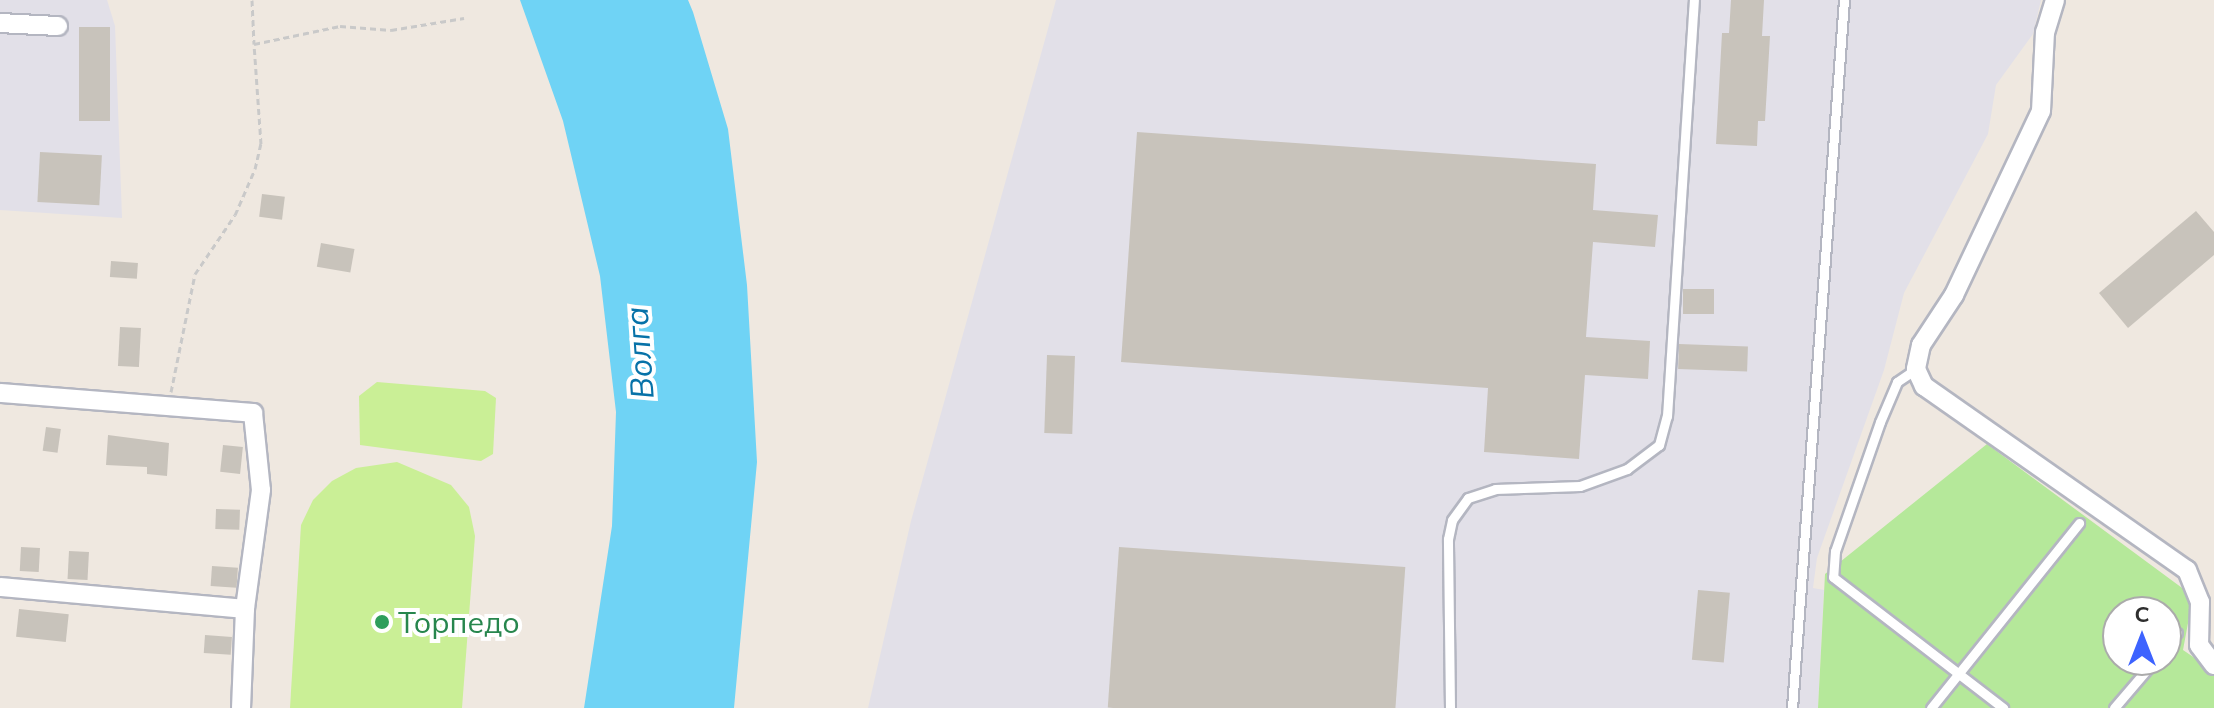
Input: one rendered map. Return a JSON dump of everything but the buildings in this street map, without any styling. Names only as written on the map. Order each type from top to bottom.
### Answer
[{"type":"street","points":[[2055,0],[2045,32],[2041,111],[1954,295],[1921,345],[1916,369],[1924,386],[2187,570],[2200,602],[2199,645],[2214,665]]},
{"type":"street","points":[[0,23],[58,26]]},
{"type":"street","points":[[0,393],[169,403],[253,413],[261,490],[245,609],[241,708]]},
{"type":"street","points":[[0,587],[245,609]]},
{"type":"lane","points":[[1450,708],[1448,539],[1452,520],[1468,498],[1495,489],[1580,486],[1627,469],[1659,445],[1667,416],[1694,0]]},
{"type":"lane","points":[[1792,708],[1844,0]]},
{"type":"lane","points":[[1916,369],[1897,382],[1880,422],[1832,571],[1839,586],[2003,708]]},
{"type":"lane","points":[[1931,708],[2079,523]]},
{"type":"lane","points":[[2114,708],[2141,676]]},
{"type":"path","points":[[169,403],[195,274],[235,215],[258,157],[252,0]]},
{"type":"path","points":[[254,44],[340,26],[391,30],[464,18]]},
{"type":"shaded area","points":[[0,0],[107,0],[115,26],[122,218],[0,210]]},
{"type":"shaded area","points":[[1056,0],[2041,0],[2033,34],[1996,85],[1988,134],[1904,293],[1884,370],[1817,558],[1813,588],[1824,590],[1818,708],[868,708],[911,521]]},
{"type":"green space","points":[[377,382],[485,391],[496,398],[493,454],[481,461],[360,445],[359,396]]},
{"type":"green space","points":[[1987,444],[2193,596],[2183,650],[2214,671],[2214,708],[1818,708],[1825,574]]},
{"type":"green space","name":"Торпедо","points":[[397,462],[451,485],[469,507],[475,536],[462,708],[290,708],[301,525],[313,500],[332,481],[356,468]]},
{"type":"water","name":"Волга","points":[[520,0],[688,0],[693,12],[728,129],[747,285],[757,462],[734,708],[584,708],[612,526],[616,412],[600,276],[563,121]]},
{"type":"place","name":"Торпедо","points":[[382,622]]}]
